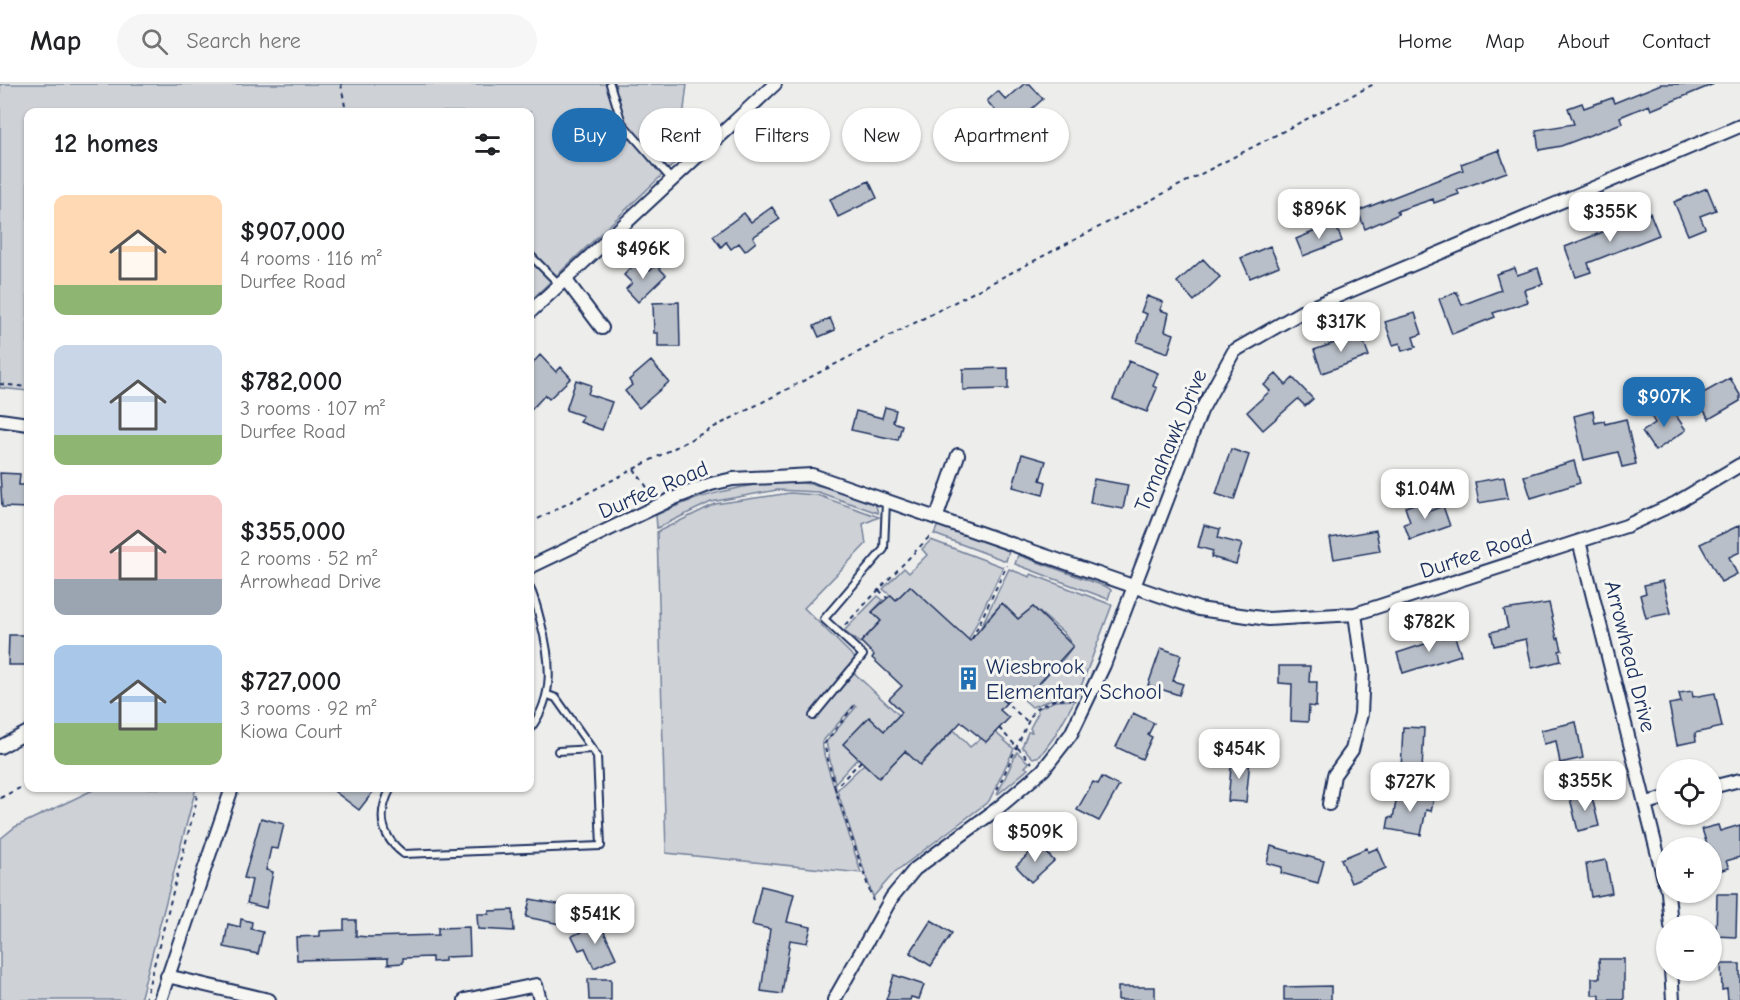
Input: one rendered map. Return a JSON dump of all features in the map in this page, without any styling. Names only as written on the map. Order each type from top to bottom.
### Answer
[{"type":"street","points":[[534,308],[775,84]]},
{"type":"street","name":"Tomahawk Drive","points":[[834,1000],[892,897],[915,869],[997,809],[1043,770],[1071,734],[1104,665],[1201,411],[1234,351],[1305,310],[1740,126]]},
{"type":"street","points":[[562,281],[602,328]]},
{"type":"street","points":[[0,420],[24,423]]},
{"type":"street","points":[[937,516],[958,455]]},
{"type":"street","name":"Durfee Road","points":[[534,565],[695,490],[733,479],[812,475],[937,516],[1199,609],[1224,615],[1288,620],[1355,614],[1579,541],[1658,512],[1740,465]]},
{"type":"street","name":"Arrowhead Drive","points":[[1579,541],[1656,845]]},
{"type":"street","points":[[1329,804],[1334,775],[1352,750],[1361,714],[1363,671],[1355,614]]},
{"type":"street","points":[[0,747],[24,734]]},
{"type":"street","points":[[1722,785],[1740,780]]},
{"type":"street","points":[[160,1000],[231,792]]},
{"type":"street","points":[[1646,803],[1656,800]]},
{"type":"street","points":[[167,976],[269,1000]]},
{"type":"street","points":[[1671,981],[1672,1000]]},
{"type":"street","points":[[465,1000],[536,985],[540,1000]]},
{"type":"lane","points":[[610,84],[622,123],[671,179]]},
{"type":"lane","points":[[534,258],[562,281]]},
{"type":"lane","points":[[813,716],[863,655],[824,619],[884,549],[886,501]]},
{"type":"lane","points":[[534,602],[548,651],[548,696],[534,722]]},
{"type":"lane","points":[[389,792],[383,804],[381,827],[395,848],[404,854],[601,846],[597,756],[555,698],[548,696]]},
{"type":"lane","points":[[558,752],[592,749]]},
{"type":"path","points":[[341,84],[345,108]]},
{"type":"path","points":[[534,521],[1374,84]]},
{"type":"path","points":[[0,384],[24,387]]},
{"type":"path","points":[[634,469],[659,505]]},
{"type":"path","points":[[838,633],[930,536]]},
{"type":"path","points":[[972,639],[1007,565]]},
{"type":"path","points":[[879,590],[887,598]]},
{"type":"path","points":[[996,694],[1028,722]]},
{"type":"path","points":[[996,793],[1034,709],[1054,700],[1078,700]]},
{"type":"path","points":[[854,706],[824,744],[835,788],[873,901]]},
{"type":"path","points":[[999,728],[1035,765]]},
{"type":"path","points":[[835,788],[861,761]]},
{"type":"path","points":[[0,798],[24,786]]},
{"type":"path","points":[[145,1000],[196,803],[197,792]]},
{"type":"shaded area","points":[[0,84],[687,84],[684,108],[639,108],[639,162],[676,162],[534,297],[534,108],[24,108],[24,391],[0,388]]},
{"type":"shaded area","points":[[779,481],[816,485],[863,498],[875,502],[878,513],[818,492],[777,490],[711,502],[657,528],[656,515],[701,497],[731,489]]},
{"type":"shaded area","points":[[790,493],[817,495],[879,517],[863,524],[866,544],[804,608],[858,661],[851,670],[899,715],[884,731],[869,717],[844,744],[858,758],[835,783],[826,742],[856,707],[854,705],[822,742],[861,873],[666,853],[657,532],[715,504]]},
{"type":"shaded area","points":[[938,525],[1009,551],[1006,561],[934,534]]},
{"type":"shaded area","points":[[931,540],[1003,567],[968,641],[910,586],[896,600],[883,589],[904,568],[909,573],[927,555],[922,549]]},
{"type":"shaded area","points":[[1018,555],[1107,587],[1111,590],[1108,599],[1015,564]]},
{"type":"shaded area","points":[[1009,569],[1030,577],[1031,574],[1112,605],[1077,697],[1053,699],[1032,707],[1022,698],[1059,661],[1061,662],[1073,646],[1063,632],[1033,607],[1018,619],[1002,603],[985,621],[987,623],[978,633]]},
{"type":"shaded area","points":[[878,596],[883,600],[872,612],[881,621],[860,643],[844,631]]},
{"type":"shaded area","points":[[1075,700],[1054,737],[1040,756],[1033,758],[1022,747],[1028,732],[1032,732],[1030,728],[1038,713],[1037,709],[1055,701]]},
{"type":"shaded area","points":[[954,730],[970,747],[981,738],[995,732],[1014,749],[989,801],[895,872],[873,897],[837,790],[864,764],[879,778],[905,751],[921,765]]},
{"type":"shaded area","points":[[1017,752],[1029,763],[1025,767],[1028,769],[997,795]]},
{"type":"shaded area","points":[[89,792],[195,792],[140,1000],[0,1000],[0,839],[15,827]]},
{"type":"building","points":[[1024,84],[1030,84],[1043,99],[1033,108],[993,108],[987,101],[998,91],[1006,100]]},
{"type":"building","points":[[1661,84],[1714,84],[1651,110],[1649,105],[1620,117],[1622,123],[1561,146],[1539,150],[1536,130],[1574,124],[1568,108],[1582,103],[1584,108],[1612,98],[1614,103]]},
{"type":"building","points":[[1499,150],[1507,172],[1457,190],[1459,194],[1434,203],[1433,199],[1397,211],[1399,214],[1365,229],[1358,211],[1463,170],[1461,164]]},
{"type":"building","points":[[869,181],[877,198],[838,217],[830,199]]},
{"type":"building","points":[[1707,188],[1716,210],[1700,216],[1705,228],[1688,235],[1674,202]]},
{"type":"building","points":[[772,207],[780,219],[753,237],[756,242],[745,251],[739,243],[731,249],[726,242],[721,247],[713,236],[744,213],[751,222]]},
{"type":"building","points":[[1650,213],[1659,235],[1588,263],[1591,272],[1576,277],[1565,247]]},
{"type":"building","points":[[1335,223],[1342,241],[1303,256],[1296,239]]},
{"type":"building","points":[[1270,246],[1279,266],[1250,278],[1241,258]]},
{"type":"building","points":[[1203,259],[1220,277],[1194,301],[1177,282]]},
{"type":"building","points":[[639,260],[650,271],[656,265],[666,275],[638,302],[626,289],[632,283],[624,275]]},
{"type":"building","points":[[1515,268],[1517,275],[1538,268],[1543,284],[1524,290],[1528,302],[1493,313],[1495,317],[1452,334],[1439,299],[1457,292],[1462,305],[1501,290],[1496,274]]},
{"type":"building","points":[[1147,296],[1163,302],[1160,310],[1169,313],[1165,331],[1174,334],[1168,353],[1137,342],[1147,314],[1141,312]]},
{"type":"building","points":[[679,302],[680,347],[658,347],[658,333],[654,333],[653,303]]},
{"type":"building","points":[[1415,313],[1422,334],[1413,337],[1416,347],[1402,351],[1400,343],[1393,345],[1385,322]]},
{"type":"building","points":[[830,318],[835,330],[819,337],[814,326]]},
{"type":"building","points":[[1361,334],[1369,356],[1322,373],[1314,350]]},
{"type":"building","points":[[540,355],[556,372],[561,367],[571,378],[549,399],[545,395],[534,407],[534,362]]},
{"type":"building","points":[[651,361],[669,382],[639,408],[625,391],[632,385],[629,380]]},
{"type":"building","points":[[1129,361],[1158,373],[1153,386],[1157,388],[1147,412],[1113,399]]},
{"type":"building","points":[[1008,368],[1008,389],[963,390],[963,369]]},
{"type":"building","points":[[1276,374],[1286,385],[1293,378],[1313,399],[1305,406],[1298,399],[1263,430],[1247,412],[1270,391],[1264,385]]},
{"type":"building","points":[[1730,378],[1740,395],[1740,401],[1709,419],[1696,397]]},
{"type":"building","points":[[576,380],[591,385],[588,394],[612,402],[602,430],[580,422],[583,416],[566,410]]},
{"type":"building","points":[[1668,404],[1686,430],[1655,451],[1642,432],[1655,423],[1651,416]]},
{"type":"building","points":[[885,407],[896,410],[893,422],[902,425],[898,440],[851,430],[856,411],[882,418]]},
{"type":"building","points":[[1593,411],[1595,423],[1604,421],[1605,424],[1626,419],[1636,464],[1622,467],[1618,452],[1584,460],[1574,416]]},
{"type":"building","points":[[1231,449],[1249,455],[1234,500],[1216,494]]},
{"type":"building","points":[[1022,454],[1046,461],[1040,480],[1046,482],[1043,495],[1013,487]]},
{"type":"building","points":[[1574,461],[1580,483],[1531,498],[1524,476]]},
{"type":"building","points":[[0,473],[20,474],[19,485],[24,485],[24,508],[2,507]]},
{"type":"building","points":[[1504,477],[1508,498],[1479,503],[1475,482]]},
{"type":"building","points":[[1094,479],[1128,485],[1123,509],[1090,503]]},
{"type":"building","points":[[1423,501],[1427,512],[1443,506],[1450,526],[1410,540],[1404,524],[1410,522],[1405,507]]},
{"type":"building","points":[[1204,525],[1220,529],[1218,538],[1242,544],[1236,564],[1211,557],[1213,551],[1198,547]]},
{"type":"building","points":[[1740,525],[1740,552],[1729,557],[1737,574],[1721,582],[1700,544]]},
{"type":"building","points":[[1376,530],[1380,551],[1334,559],[1330,538]]},
{"type":"building","points":[[1663,581],[1671,613],[1646,618],[1640,595],[1646,593],[1644,585]]},
{"type":"building","name":"Wiesbrook Elementary School","points":[[910,586],[970,641],[1002,603],[1018,619],[1033,607],[1073,646],[1035,688],[1033,686],[1022,698],[1016,692],[1000,710],[1009,718],[986,742],[961,722],[920,765],[905,751],[879,778],[843,744],[869,717],[884,731],[902,712],[889,699],[902,686],[872,658],[874,655],[861,642],[881,621],[872,612],[891,595],[896,600]]},
{"type":"building","points":[[1549,603],[1557,639],[1559,638],[1562,650],[1559,651],[1561,661],[1532,668],[1526,639],[1494,646],[1491,632],[1508,628],[1504,610]]},
{"type":"building","points":[[1442,634],[1443,638],[1454,634],[1461,655],[1403,673],[1397,653],[1431,642],[1430,638]]},
{"type":"building","points":[[9,635],[24,635],[24,665],[8,665]]},
{"type":"building","points":[[1161,648],[1181,655],[1173,681],[1183,684],[1179,695],[1148,685]]},
{"type":"building","points":[[1279,666],[1310,666],[1309,682],[1317,682],[1316,707],[1309,706],[1308,722],[1291,721],[1292,684],[1279,683]]},
{"type":"building","points":[[1692,691],[1693,697],[1715,693],[1722,727],[1695,733],[1696,741],[1677,745],[1669,704],[1681,702],[1679,693]]},
{"type":"building","points":[[1133,713],[1154,723],[1148,735],[1152,737],[1142,759],[1116,747]]},
{"type":"building","points":[[1576,722],[1583,758],[1560,763],[1556,741],[1544,744],[1541,730]]},
{"type":"building","points":[[1403,727],[1424,728],[1422,771],[1401,770]]},
{"type":"building","points":[[1232,757],[1250,759],[1246,802],[1228,801]]},
{"type":"building","points":[[1102,777],[1119,786],[1099,821],[1077,810],[1093,782],[1098,784]]},
{"type":"building","points":[[1398,791],[1434,798],[1431,811],[1426,810],[1421,835],[1387,829],[1389,817],[1393,818]]},
{"type":"building","points":[[335,792],[373,792],[359,810]]},
{"type":"building","points":[[1591,793],[1599,826],[1578,831],[1570,798]]},
{"type":"building","points":[[261,818],[284,824],[278,849],[271,848],[266,870],[273,872],[266,908],[247,903],[252,880],[244,878]]},
{"type":"building","points":[[1718,825],[1720,831],[1740,825],[1740,857],[1726,861],[1729,868],[1722,870],[1722,837],[1705,837],[1702,829]]},
{"type":"building","points":[[1039,844],[1054,861],[1031,882],[1016,866]]},
{"type":"building","points":[[1271,846],[1324,861],[1318,883],[1281,873],[1282,867],[1267,863]]},
{"type":"building","points":[[1367,848],[1368,852],[1378,848],[1386,868],[1351,883],[1341,859]]},
{"type":"building","points":[[1606,860],[1612,893],[1591,897],[1586,864]]},
{"type":"building","points":[[761,886],[794,894],[787,922],[811,927],[807,943],[790,940],[782,994],[761,991],[770,929],[752,925]]},
{"type":"building","points":[[1722,894],[1737,894],[1736,937],[1722,936],[1722,915],[1716,915],[1717,903],[1722,903]]},
{"type":"building","points":[[530,899],[569,906],[565,925],[526,917]]},
{"type":"building","points":[[513,910],[514,931],[478,929],[477,914]]},
{"type":"building","points":[[241,919],[252,922],[251,929],[263,932],[258,954],[224,947],[228,924],[240,927]]},
{"type":"building","points":[[344,920],[356,920],[356,936],[369,937],[438,935],[438,928],[469,927],[470,956],[445,957],[445,961],[432,962],[432,957],[403,958],[403,963],[388,964],[388,958],[297,960],[296,937],[320,936],[320,931],[344,930]]},
{"type":"building","points":[[931,920],[952,933],[931,966],[910,953]]},
{"type":"building","points":[[600,923],[616,958],[594,968],[585,948],[579,950],[572,936]]},
{"type":"building","points":[[1599,959],[1624,959],[1624,1000],[1600,1000],[1600,995],[1592,995],[1592,978],[1600,978]]},
{"type":"building","points":[[1722,964],[1740,964],[1740,1000],[1728,1000],[1727,989],[1722,990]]},
{"type":"building","points":[[894,975],[924,985],[919,999],[911,997],[910,1000],[886,1000]]},
{"type":"building","points":[[588,979],[611,979],[611,1000],[589,1000]]},
{"type":"building","points":[[1331,986],[1331,1000],[1284,1000],[1284,987]]},
{"type":"building","points":[[1118,987],[1155,987],[1155,1000],[1118,1000]]},
{"type":"place","name":"Wiesbrook Elementary School","points":[[968,679]]}]
